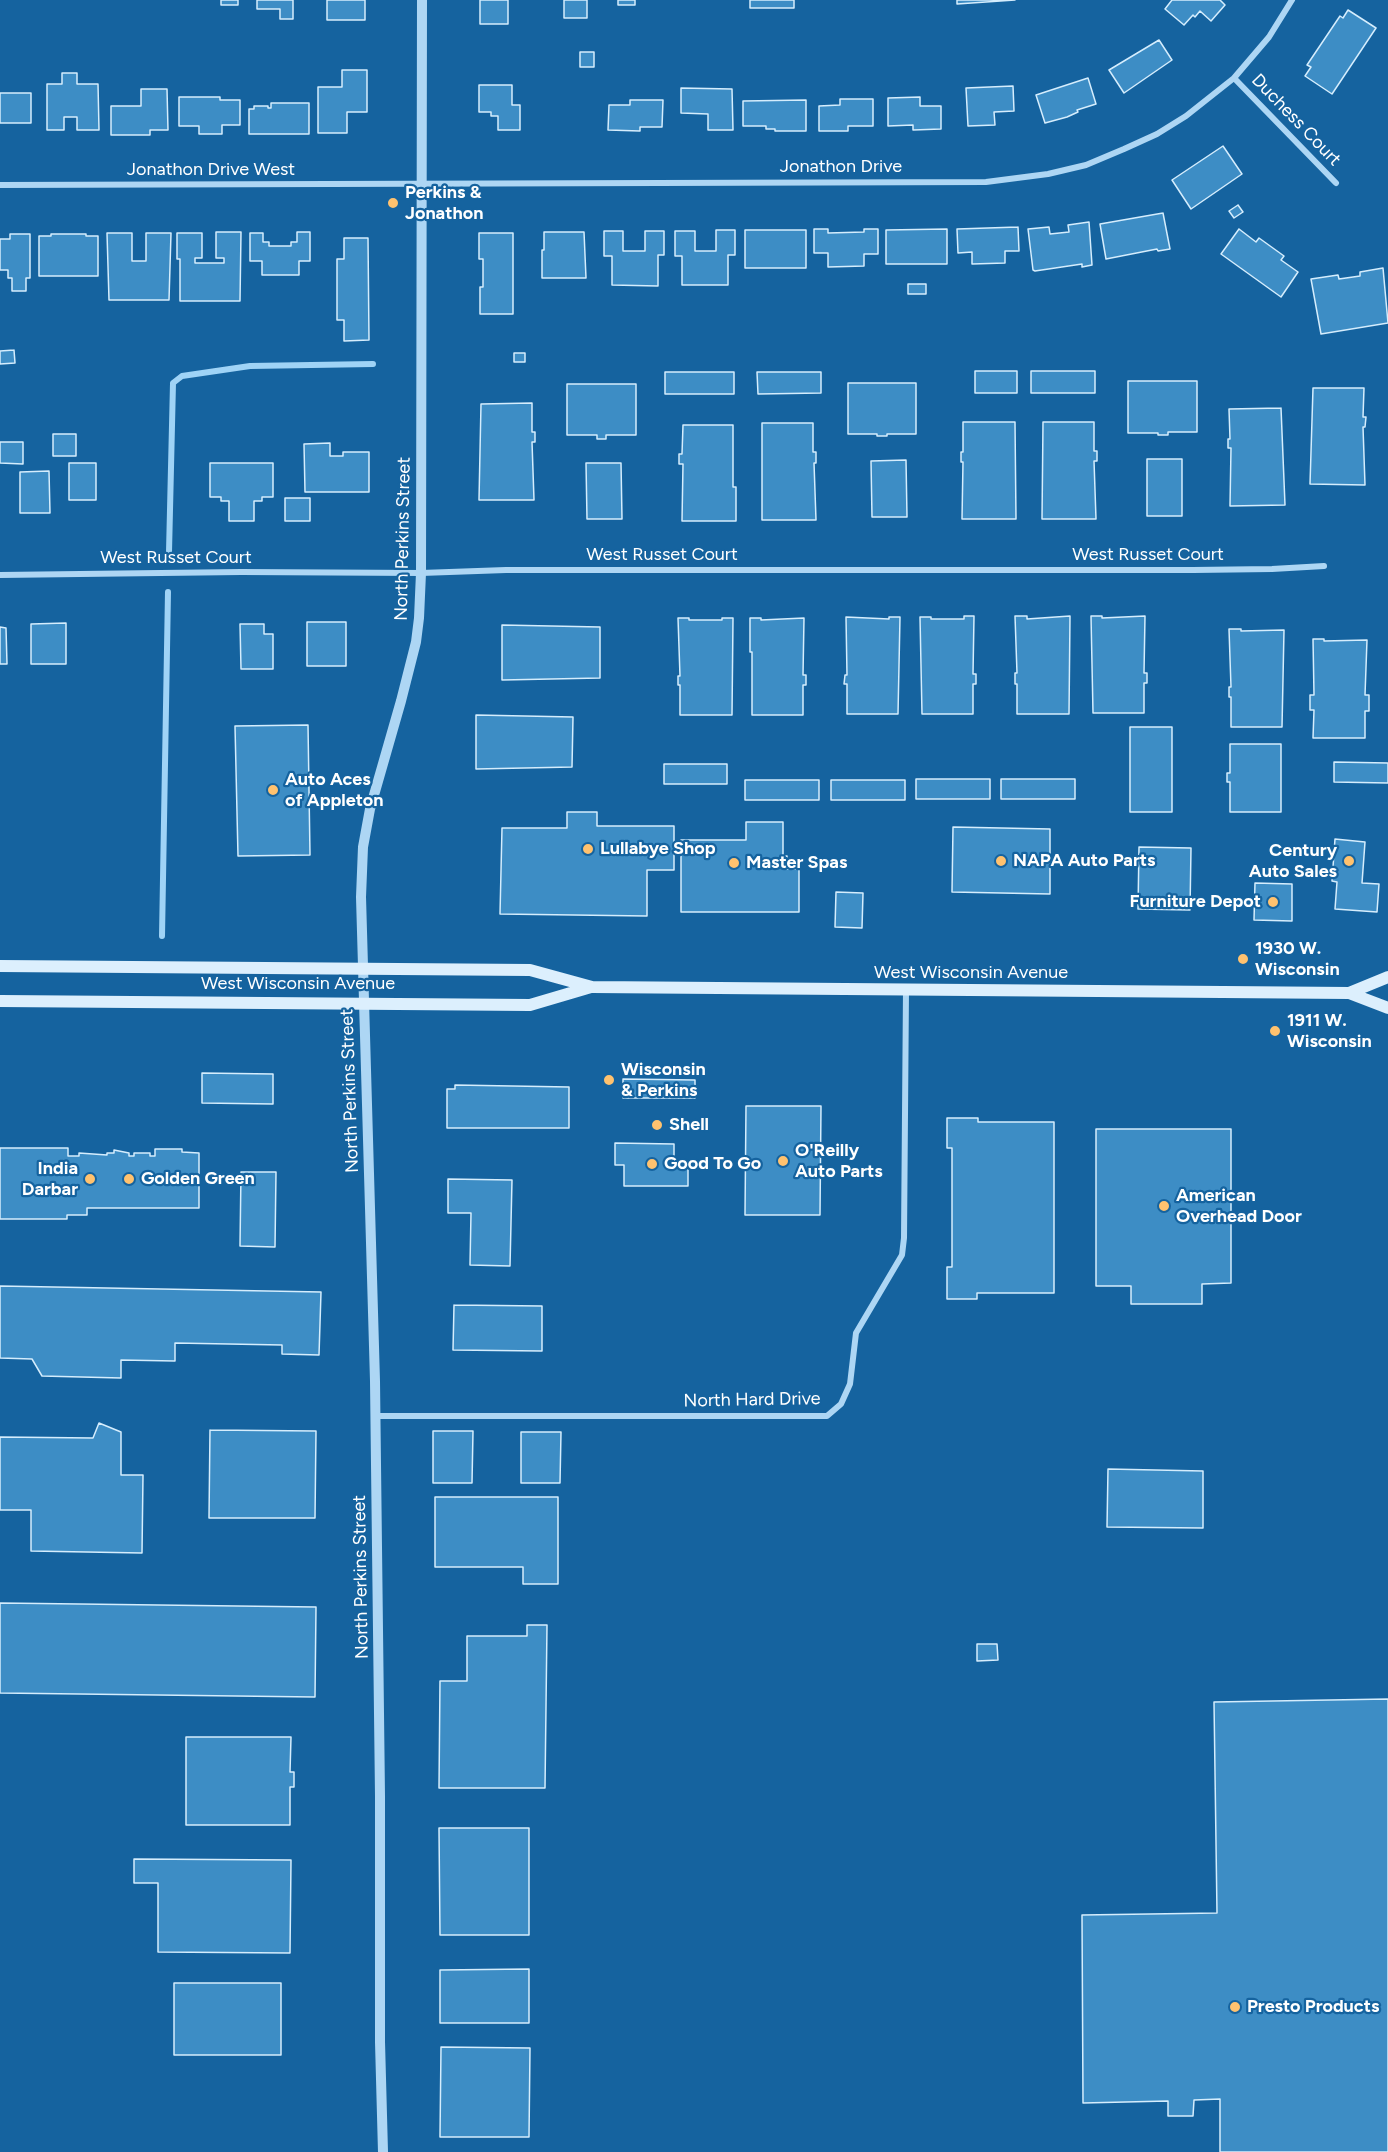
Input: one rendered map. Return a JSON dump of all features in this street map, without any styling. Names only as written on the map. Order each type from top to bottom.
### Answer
[{"type":"main road","name":"West Wisconsin Avenue","points":[[0,966],[530,970],[592,987],[1349,993],[1388,1008]]},
{"type":"main road","name":"West Wisconsin Avenue","points":[[1349,993],[1388,977]]},
{"type":"main road","name":"West Wisconsin Avenue","points":[[0,1001],[530,1005],[592,987]]},
{"type":"street","name":"North Perkins Street","points":[[383,2152],[380,2042],[381,1796],[376,1416],[361,897],[366,826],[416,642],[421,573],[422,0]]},
{"type":"street","name":"Jonathon Drive","points":[[422,185],[986,182],[1048,174],[1086,165],[1156,134],[1186,116],[1234,78],[1269,37],[1292,0]]},
{"type":"street","name":"Duchess Court","points":[[1234,78],[1336,183]]},
{"type":"street","name":"Jonathon Drive West","points":[[0,185],[422,185]]},
{"type":"street","name":"West Russet Court","points":[[0,575],[230,572],[421,573],[506,570],[1250,569],[1324,566]]},
{"type":"street","name":"North Hard Drive","points":[[376,1416],[827,1416],[841,1404],[850,1384],[856,1333],[902,1255],[906,990]]},
{"type":"building","points":[[221,0],[238,0],[238,5],[221,5]]},
{"type":"building","points":[[257,0],[293,0],[293,19],[280,19],[280,9],[257,9]]},
{"type":"building","points":[[327,0],[365,0],[365,20],[327,20]]},
{"type":"building","points":[[480,0],[508,0],[508,24],[480,24]]},
{"type":"building","points":[[564,0],[587,0],[587,18],[564,18]]},
{"type":"building","points":[[618,0],[635,0],[635,5],[618,5]]},
{"type":"building","points":[[750,0],[794,0],[794,8],[750,8]]},
{"type":"building","points":[[957,0],[1015,0],[957,4]]},
{"type":"building","points":[[1172,0],[1220,0],[1225,5],[1211,21],[1200,11],[1184,25],[1165,9]]},
{"type":"building","points":[[1348,10],[1376,28],[1332,94],[1305,76],[1311,67],[1307,65],[1340,16],[1343,18]]},
{"type":"building","points":[[1159,40],[1172,60],[1124,93],[1109,70]]},
{"type":"building","points":[[580,52],[594,52],[594,67],[580,67]]},
{"type":"building","points":[[342,70],[367,70],[367,112],[347,112],[347,133],[318,133],[318,87],[342,87]]},
{"type":"building","points":[[62,73],[77,73],[77,84],[98,84],[99,130],[77,130],[77,117],[64,117],[64,130],[47,130],[47,84],[62,84]]},
{"type":"building","points":[[1088,78],[1096,104],[1077,110],[1078,112],[1067,117],[1045,123],[1036,95]]},
{"type":"building","points":[[479,85],[512,85],[512,105],[520,105],[520,130],[498,130],[498,116],[491,116],[491,112],[479,112]]},
{"type":"building","points":[[1013,86],[1014,111],[994,112],[995,125],[968,126],[966,88]]},
{"type":"building","points":[[681,88],[732,89],[733,130],[708,130],[708,114],[681,113]]},
{"type":"building","points":[[141,89],[167,89],[168,130],[150,130],[150,135],[111,135],[111,106],[141,106]]},
{"type":"building","points":[[0,93],[31,93],[31,123],[0,123]]},
{"type":"building","points":[[179,97],[220,97],[220,100],[240,100],[240,125],[222,125],[222,134],[199,134],[199,126],[179,126]]},
{"type":"building","points":[[920,97],[920,106],[941,106],[941,129],[913,130],[913,125],[888,126],[888,98]]},
{"type":"building","points":[[840,99],[873,99],[873,126],[848,126],[848,131],[819,131],[819,106],[840,105]]},
{"type":"building","points":[[630,100],[663,100],[662,127],[640,127],[640,131],[608,130],[609,105],[630,105]]},
{"type":"building","points":[[806,100],[806,131],[775,131],[775,129],[766,129],[766,126],[743,126],[743,101]]},
{"type":"building","points":[[271,103],[309,103],[309,134],[249,134],[249,109],[254,109],[254,106],[271,108]]},
{"type":"building","points":[[1223,146],[1242,174],[1191,209],[1172,180]]},
{"type":"building","points":[[1238,205],[1243,212],[1234,218],[1229,211]]},
{"type":"building","points":[[1163,213],[1170,249],[1158,251],[1157,249],[1106,259],[1100,224]]},
{"type":"building","points":[[1089,222],[1092,265],[1082,267],[1082,264],[1033,270],[1028,229],[1049,227],[1050,234],[1069,232],[1068,225]]},
{"type":"building","points":[[1018,227],[1019,251],[1005,251],[1005,263],[972,264],[972,252],[958,253],[957,229]]},
{"type":"building","points":[[814,229],[828,229],[828,233],[864,232],[864,229],[878,229],[878,254],[864,254],[864,266],[828,267],[828,253],[814,253]]},
{"type":"building","points":[[947,229],[947,264],[886,264],[886,230]]},
{"type":"building","points":[[1239,229],[1256,242],[1259,238],[1284,256],[1281,260],[1298,272],[1281,297],[1221,254]]},
{"type":"building","points":[[716,230],[735,230],[735,255],[728,255],[728,285],[682,285],[682,256],[675,256],[675,231],[695,231],[695,251],[716,251]]},
{"type":"building","points":[[745,230],[806,230],[806,268],[745,268]]},
{"type":"building","points":[[604,231],[623,231],[623,251],[645,251],[645,231],[664,231],[664,255],[658,255],[658,286],[612,285],[612,256],[604,256]]},
{"type":"building","points":[[216,232],[241,232],[240,301],[180,301],[180,259],[177,259],[177,233],[202,233],[202,258],[195,258],[195,263],[224,263],[224,258],[216,258]]},
{"type":"building","points":[[297,232],[310,232],[310,261],[299,261],[299,275],[262,275],[262,261],[250,261],[250,233],[263,233],[263,242],[269,242],[269,246],[291,246],[291,242],[297,242]]},
{"type":"building","points":[[544,232],[584,232],[586,278],[542,278]]},
{"type":"building","points":[[107,233],[132,233],[132,261],[146,261],[146,233],[171,233],[169,300],[109,300]]},
{"type":"building","points":[[479,233],[513,233],[513,314],[480,314],[483,259],[479,259]]},
{"type":"building","points":[[10,234],[30,234],[30,278],[26,278],[26,291],[12,291],[12,278],[8,278],[8,270],[0,270],[0,239],[10,239]]},
{"type":"building","points":[[51,234],[98,236],[98,276],[39,276],[39,236],[51,236]]},
{"type":"building","points":[[344,238],[368,238],[369,340],[344,341],[344,320],[337,320],[337,259],[344,259]]},
{"type":"building","points":[[1383,268],[1388,323],[1321,334],[1311,279],[1338,275],[1339,279],[1360,276],[1360,272]]},
{"type":"building","points":[[908,284],[926,284],[926,294],[908,294]]},
{"type":"building","points":[[14,350],[15,363],[0,364],[0,351]]},
{"type":"building","points":[[514,353],[525,353],[525,362],[514,362]]},
{"type":"building","points":[[975,371],[1017,371],[1017,393],[975,393]]},
{"type":"building","points":[[1031,371],[1095,371],[1095,393],[1031,393]]},
{"type":"building","points":[[665,372],[734,372],[734,394],[665,394]]},
{"type":"building","points":[[757,372],[821,372],[821,393],[758,394]]},
{"type":"building","points":[[1128,381],[1197,381],[1197,432],[1168,432],[1168,435],[1128,433]]},
{"type":"building","points":[[848,383],[916,383],[916,434],[877,436],[877,434],[848,434]]},
{"type":"building","points":[[567,384],[636,384],[636,435],[606,435],[606,439],[597,439],[597,435],[567,435]]},
{"type":"building","points":[[1313,388],[1364,388],[1365,485],[1310,484]]},
{"type":"building","points":[[532,403],[532,432],[535,432],[535,442],[532,442],[534,500],[479,500],[481,404]]},
{"type":"building","points":[[1281,408],[1285,505],[1230,506],[1229,409]]},
{"type":"building","points":[[963,422],[1015,422],[1016,519],[962,519]]},
{"type":"building","points":[[1043,422],[1094,422],[1094,451],[1097,451],[1097,461],[1094,461],[1096,519],[1042,519]]},
{"type":"building","points":[[762,423],[813,423],[813,452],[816,452],[816,463],[814,463],[816,520],[762,520]]},
{"type":"building","points":[[683,425],[733,425],[733,487],[736,487],[736,521],[682,521],[683,464],[679,464],[679,454],[682,454]]},
{"type":"building","points":[[53,434],[76,434],[76,456],[53,456]]},
{"type":"building","points":[[0,442],[23,442],[23,464],[0,463]]},
{"type":"building","points":[[330,443],[330,456],[343,456],[343,452],[369,452],[369,492],[305,492],[304,444]]},
{"type":"building","points":[[1147,459],[1182,459],[1182,516],[1147,516]]},
{"type":"building","points":[[906,460],[907,517],[872,517],[871,461]]},
{"type":"building","points":[[69,463],[96,463],[96,500],[69,500]]},
{"type":"building","points":[[210,463],[273,463],[273,497],[262,497],[262,501],[254,501],[254,521],[229,521],[229,501],[221,501],[221,497],[210,497]]},
{"type":"building","points":[[586,463],[621,463],[622,519],[587,519]]},
{"type":"building","points":[[49,471],[50,513],[20,513],[20,472]]},
{"type":"building","points":[[285,498],[310,498],[310,521],[285,521]]},
{"type":"building","points":[[964,616],[974,616],[973,674],[976,674],[976,684],[973,684],[973,714],[922,714],[920,617],[964,619]]},
{"type":"building","points":[[1015,616],[1027,616],[1027,619],[1070,616],[1069,714],[1017,714]]},
{"type":"building","points":[[1091,616],[1102,616],[1102,618],[1145,616],[1144,673],[1147,673],[1147,683],[1144,683],[1144,713],[1093,713]]},
{"type":"building","points":[[846,617],[889,619],[889,617],[900,617],[898,714],[847,714],[847,684],[844,684],[845,675],[847,675]]},
{"type":"building","points":[[678,618],[722,620],[722,618],[733,618],[732,715],[680,715]]},
{"type":"building","points":[[750,618],[761,618],[761,620],[804,618],[803,675],[806,675],[806,685],[803,685],[803,715],[752,715]]},
{"type":"building","points":[[307,622],[346,622],[346,666],[307,666]]},
{"type":"building","points":[[66,623],[66,664],[31,664],[31,624]]},
{"type":"building","points":[[240,624],[264,624],[264,634],[273,634],[273,669],[241,669]]},
{"type":"building","points":[[502,625],[600,627],[600,678],[502,680]]},
{"type":"building","points":[[0,627],[6,628],[7,664],[0,664]]},
{"type":"building","points":[[1229,629],[1284,630],[1282,727],[1231,727]]},
{"type":"building","points":[[1313,639],[1367,640],[1365,695],[1369,695],[1369,711],[1365,711],[1365,738],[1313,738],[1314,710],[1310,710],[1310,695],[1314,695]]},
{"type":"building","points":[[476,715],[573,717],[572,767],[476,769]]},
{"type":"building","name":"Auto Aces of Appleton","points":[[308,725],[310,855],[238,856],[235,726]]},
{"type":"building","points":[[1130,727],[1172,727],[1172,812],[1130,812]]},
{"type":"building","points":[[1230,744],[1281,744],[1281,812],[1230,812],[1230,782],[1227,782],[1227,773],[1230,773]]},
{"type":"building","points":[[1334,762],[1388,763],[1388,783],[1334,782]]},
{"type":"building","points":[[664,764],[727,764],[727,784],[664,784]]},
{"type":"building","points":[[916,779],[990,779],[990,799],[916,799]]},
{"type":"building","points":[[1001,779],[1075,779],[1075,799],[1001,799]]},
{"type":"building","points":[[745,780],[819,780],[819,800],[745,800]]},
{"type":"building","points":[[831,780],[905,780],[905,800],[831,800]]},
{"type":"building","name":"Lullabye Shop","points":[[567,812],[597,812],[597,826],[674,826],[674,870],[647,870],[647,916],[500,914],[502,828],[567,828]]},
{"type":"building","name":"Master Spas","points":[[746,822],[783,822],[783,856],[787,856],[787,869],[799,869],[799,912],[681,912],[681,840],[746,840]]},
{"type":"building","name":"NAPA Auto Parts","points":[[953,827],[1050,829],[1050,894],[952,892]]},
{"type":"building","name":"Century Auto Sales","points":[[1335,839],[1365,842],[1362,883],[1379,884],[1377,912],[1335,909],[1337,882],[1332,881]]},
{"type":"building","points":[[1139,847],[1191,848],[1190,910],[1138,909]]},
{"type":"building","name":"Furniture Depot","points":[[1255,883],[1292,884],[1292,921],[1254,920]]},
{"type":"building","points":[[836,892],[863,893],[862,928],[835,927]]},
{"type":"building","points":[[202,1073],[273,1074],[273,1104],[202,1103]]},
{"type":"building","points":[[623,1079],[695,1080],[695,1098],[623,1098]]},
{"type":"building","points":[[455,1085],[569,1087],[569,1128],[447,1128],[447,1089],[455,1089]]},
{"type":"building","name":"O'Reilly Auto Parts","points":[[746,1106],[821,1106],[820,1215],[745,1215]]},
{"type":"building","points":[[947,1118],[978,1118],[978,1122],[1054,1122],[1054,1293],[977,1293],[977,1299],[947,1299],[947,1267],[952,1267],[952,1148],[947,1148]]},
{"type":"building","name":"American Overhead Door","points":[[1096,1129],[1231,1129],[1231,1283],[1202,1284],[1202,1304],[1131,1304],[1131,1286],[1096,1286]]},
{"type":"building","name":"Good To Go","points":[[615,1143],[674,1144],[674,1162],[688,1162],[688,1186],[624,1186],[624,1165],[615,1165]]},
{"type":"building","points":[[0,1148],[68,1148],[68,1156],[79,1156],[79,1153],[107,1155],[107,1153],[114,1153],[114,1150],[129,1153],[129,1156],[134,1156],[134,1153],[150,1153],[150,1156],[155,1156],[155,1149],[182,1149],[182,1152],[199,1153],[199,1208],[87,1208],[87,1215],[67,1215],[67,1219],[0,1219]]},
{"type":"building","points":[[241,1172],[276,1172],[275,1247],[240,1246]]},
{"type":"building","points":[[448,1179],[512,1180],[510,1266],[470,1265],[471,1213],[448,1213]]},
{"type":"building","points":[[0,1286],[321,1292],[319,1355],[282,1354],[282,1345],[175,1343],[175,1361],[121,1360],[121,1378],[42,1376],[32,1359],[0,1358]]},
{"type":"building","points":[[454,1305],[542,1306],[542,1351],[453,1350]]},
{"type":"building","points":[[99,1423],[121,1432],[121,1475],[143,1475],[142,1553],[31,1551],[31,1510],[0,1510],[0,1437],[93,1438]]},
{"type":"building","points":[[210,1430],[316,1431],[315,1518],[209,1518]]},
{"type":"building","points":[[433,1431],[473,1431],[472,1483],[433,1483]]},
{"type":"building","points":[[521,1432],[561,1432],[560,1483],[521,1483]]},
{"type":"building","points":[[1108,1469],[1203,1471],[1203,1528],[1107,1527]]},
{"type":"building","points":[[435,1497],[558,1497],[558,1584],[523,1584],[523,1567],[435,1567]]},
{"type":"building","points":[[0,1603],[316,1607],[315,1697],[0,1693]]},
{"type":"building","points":[[527,1625],[547,1625],[545,1788],[439,1788],[440,1681],[467,1681],[467,1636],[527,1636]]},
{"type":"building","points":[[977,1644],[997,1644],[998,1660],[977,1661]]},
{"type":"building","name":"Presto Products","points":[[1388,1699],[1388,2152],[1220,2152],[1220,2099],[1194,2100],[1193,2116],[1168,2116],[1168,2101],[1083,2103],[1082,1915],[1217,1913],[1214,1702]]},
{"type":"building","points":[[186,1737],[291,1737],[290,1772],[294,1772],[294,1787],[290,1787],[290,1825],[186,1825]]},
{"type":"building","points":[[439,1828],[529,1828],[529,1935],[440,1935]]},
{"type":"building","points":[[134,1859],[291,1860],[290,1953],[158,1952],[158,1883],[134,1883]]},
{"type":"building","points":[[529,1969],[529,2023],[440,2023],[440,1970]]},
{"type":"building","points":[[174,1983],[281,1983],[281,2055],[174,2055]]},
{"type":"building","points":[[441,2047],[530,2048],[529,2137],[440,2137]]},
{"type":"waterway","points":[[169,552],[173,383],[182,376],[250,366],[373,364]]},
{"type":"waterway","points":[[162,936],[168,592]]},
{"type":"place","name":"Perkins & Jonathon","points":[[393,203]]},
{"type":"place","name":"Auto Aces of Appleton","points":[[273,790]]},
{"type":"place","name":"Lullabye Shop","points":[[588,849]]},
{"type":"place","name":"NAPA Auto Parts","points":[[1001,861]]},
{"type":"place","name":"Century Auto Sales","points":[[1349,861]]},
{"type":"place","name":"Master Spas","points":[[734,863]]},
{"type":"place","name":"Furniture Depot","points":[[1273,902]]},
{"type":"place","name":"1930 W. Wisconsin","points":[[1243,959]]},
{"type":"place","name":"1911 W. Wisconsin","points":[[1275,1031]]},
{"type":"place","name":"Wisconsin & Perkins","points":[[609,1080]]},
{"type":"place","name":"Shell","points":[[657,1125]]},
{"type":"place","name":"O'Reilly Auto Parts","points":[[783,1161]]},
{"type":"place","name":"Good To Go","points":[[652,1164]]},
{"type":"place","name":"India Darbar","points":[[90,1179]]},
{"type":"place","name":"Golden Green","points":[[129,1179]]},
{"type":"place","name":"American Overhead Door","points":[[1164,1206]]},
{"type":"place","name":"Presto Products","points":[[1235,2007]]}]
